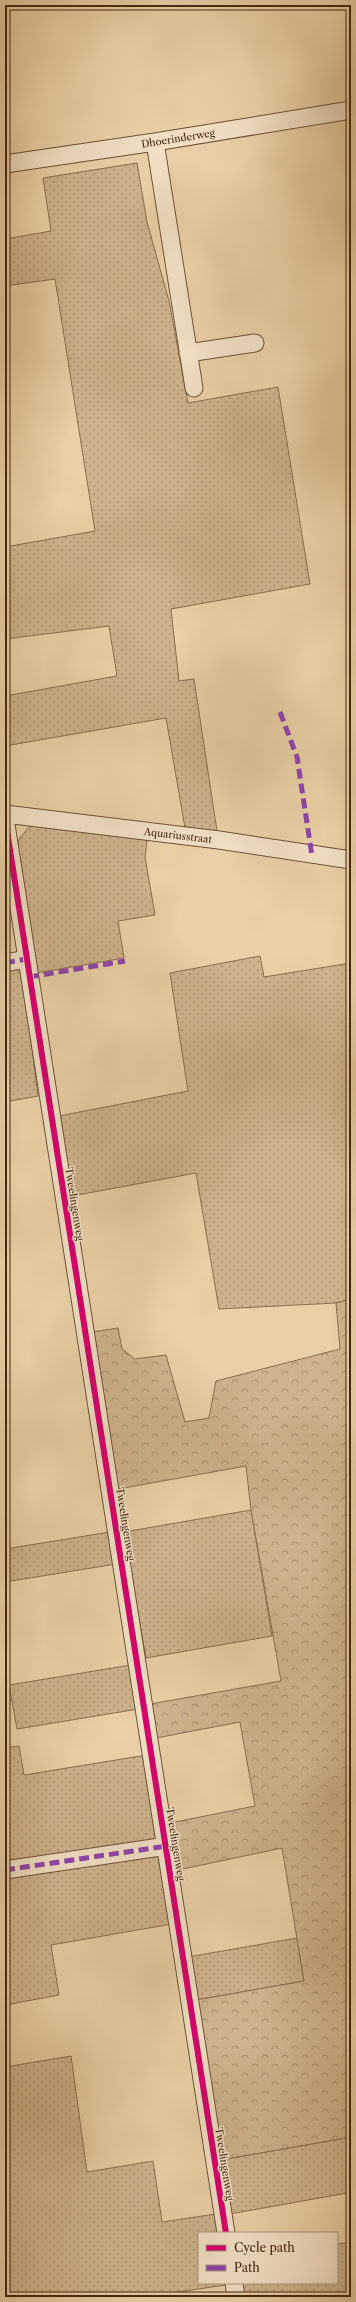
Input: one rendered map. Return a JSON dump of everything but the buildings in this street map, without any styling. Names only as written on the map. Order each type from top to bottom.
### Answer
[{"type":"street","name":"Dhoerinderweg","points":[[5,164],[155,142],[351,110]]},
{"type":"street","points":[[155,142],[194,388]]},
{"type":"street","points":[[188,353],[255,343]]},
{"type":"street","name":"Aquariusstraat","points":[[5,814],[219,840],[351,860]]},
{"type":"street","name":"Tweelingenweg","points":[[5,818],[226,2232]]},
{"type":"street","points":[[5,963],[26,959]]},
{"type":"street","points":[[5,1870],[166,1846]]},
{"type":"street","points":[[234,2284],[236,2297]]},
{"type":"green space","points":[[137,163],[147,222],[169,301],[188,403],[278,387],[310,584],[171,609],[179,681],[194,679],[217,831],[185,828],[166,718],[5,746],[5,696],[117,676],[109,626],[5,639],[5,547],[95,531],[55,279],[5,286],[5,239],[51,231],[43,178]]},
{"type":"green space","points":[[40,825],[147,840],[145,857],[155,915],[118,921],[124,958],[36,973],[18,850],[19,839],[29,827]]},
{"type":"green space","points":[[260,956],[264,977],[351,963],[351,1299],[336,1303],[219,1309],[196,1173],[72,1196],[59,1116],[188,1091],[170,973]]},
{"type":"green space","points":[[5,969],[15,969],[23,975],[38,1096],[5,1102]]},
{"type":"green space","points":[[351,1299],[351,2137],[221,2160],[196,2000],[304,1981],[282,1848],[178,1870],[170,1823],[255,1806],[240,1722],[156,1738],[150,1704],[281,1681],[251,1510],[246,1466],[118,1489],[92,1332],[118,1328],[122,1349],[135,1359],[166,1355],[185,1422],[209,1418],[216,1381],[340,1349],[336,1303]]},
{"type":"green space","points":[[251,1510],[272,1636],[146,1658],[124,1532]]},
{"type":"green space","points":[[110,1532],[116,1564],[5,1582],[5,1549]]},
{"type":"green space","points":[[131,1665],[138,1709],[17,1729],[9,1685]]},
{"type":"green space","points":[[19,1746],[24,1775],[147,1755],[157,1841],[5,1867],[5,1748]]},
{"type":"green space","points":[[158,1852],[172,1924],[51,1945],[59,1995],[5,2005],[5,1875]]},
{"type":"green space","points":[[297,1938],[304,1981],[196,2000],[188,1957]]},
{"type":"green space","points":[[71,2056],[87,2172],[153,2161],[162,2222],[216,2214],[218,2232],[198,2232],[198,2284],[226,2285],[143,2297],[5,2297],[5,2067]]},
{"type":"green space","points":[[351,2137],[351,2216],[347,2193],[230,2214],[221,2160]]},
{"type":"green space","points":[[351,2242],[351,2297],[244,2297],[242,2284],[338,2284],[338,2244]]},
{"type":"marked path","points":[[280,712],[297,757],[312,856]]},
{"type":"marked path","points":[[5,963],[26,959]]},
{"type":"marked path","points":[[29,977],[125,961]]},
{"type":"marked path","points":[[5,1870],[167,1846]]},
{"type":"cycle path","points":[[5,818],[226,2232]]}]
